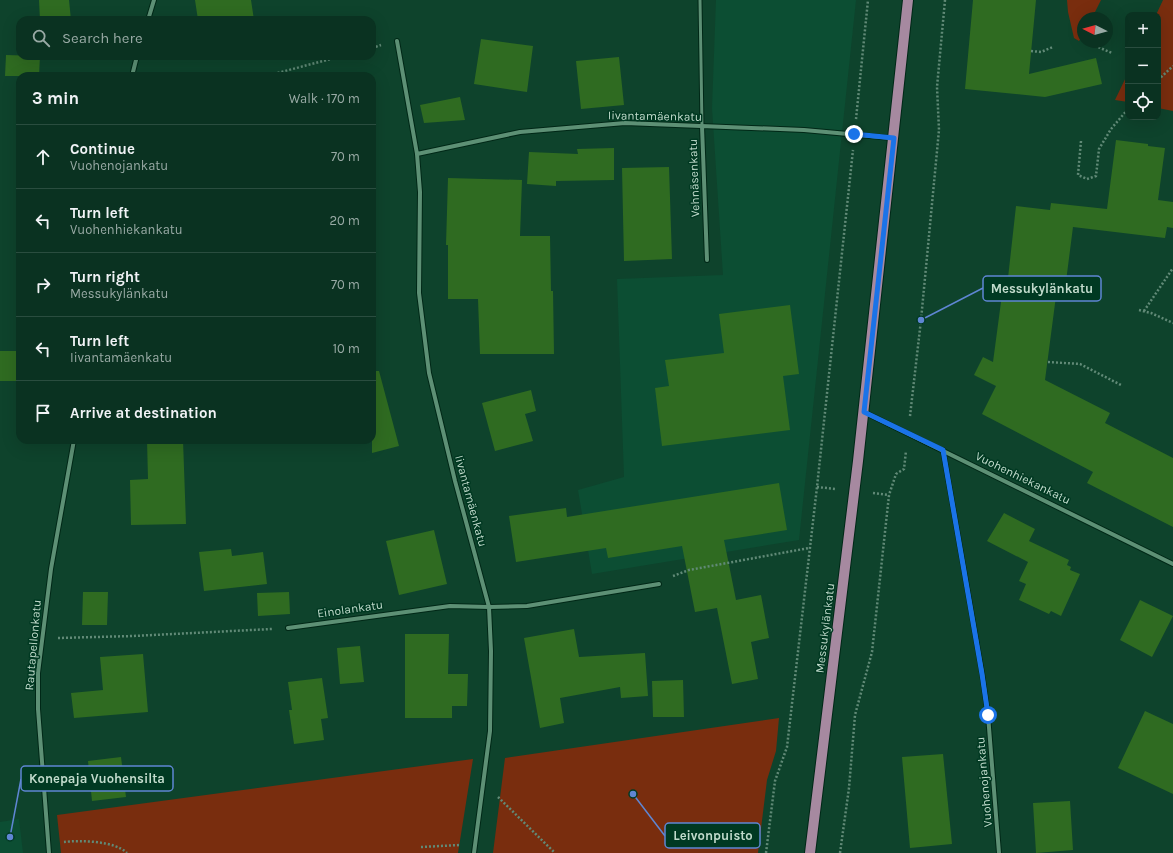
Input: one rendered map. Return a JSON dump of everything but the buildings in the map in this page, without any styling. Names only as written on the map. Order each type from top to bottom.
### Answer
[{"type":"main road","name":"Messukylänkatu","points":[[810,853],[864,412],[908,0]]},
{"type":"street","points":[[149,16],[154,0]]},
{"type":"street","name":"Iivantamäenkatu","points":[[397,41],[417,154],[420,192],[419,293],[429,373],[455,481],[489,607],[491,651],[490,731],[474,853]]},
{"type":"street","points":[[133,72],[136,60]]},
{"type":"street","name":"Iivantamäenkatu","points":[[417,154],[520,132],[625,123],[804,130],[894,138]]},
{"type":"street","name":"Vehnäsenkatu","points":[[702,126],[707,260]]},
{"type":"street","name":"Vuohenhiekankatu","points":[[864,412],[1173,564]]},
{"type":"street","name":"Rautapellonkatu","points":[[49,853],[38,709],[38,673],[41,637],[73,444]]},
{"type":"street","name":"Vuohenojankatu","points":[[943,450],[983,680],[1000,853]]},
{"type":"street","name":"Einolankatu","points":[[288,628],[450,606],[528,606],[659,584]]},
{"type":"lane","name":"Vehnäsenkatu","points":[[700,0],[702,126]]},
{"type":"path","points":[[766,853],[775,781],[787,747],[868,0]]},
{"type":"path","points":[[1031,51],[1042,52],[1053,47]]},
{"type":"path","points":[[1101,48],[1112,53]]},
{"type":"path","points":[[281,72],[327,60]]},
{"type":"path","points":[[1161,77],[1173,66]]},
{"type":"path","points":[[1081,141],[1078,175],[1087,179],[1096,176],[1099,149],[1111,129],[1125,113]]},
{"type":"path","points":[[1144,312],[1173,268]]},
{"type":"path","points":[[1139,310],[1173,323]]},
{"type":"path","points":[[1048,362],[1080,364],[1121,385]]},
{"type":"path","points":[[659,584],[666,578],[688,570],[809,548]]},
{"type":"path","points":[[41,637],[63,639],[288,628]]},
{"type":"path","points":[[483,784],[555,853]]},
{"type":"path","points":[[48,843],[79,841],[104,844],[122,848],[127,853]]},
{"type":"path","points":[[421,847],[475,844]]},
{"type":"shaded area","points":[[716,0],[856,0],[799,540],[592,574],[578,490],[624,477],[617,279],[723,275],[712,108]]},
{"type":"shaded area","points":[[1067,0],[1101,0],[1095,12],[1077,12],[1077,40],[1074,38]]},
{"type":"shaded area","points":[[1163,0],[1173,0],[1173,111],[1161,109],[1161,12],[1157,12]]},
{"type":"shaded area","points":[[1125,79],[1125,102],[1115,100]]},
{"type":"shaded area","points":[[779,718],[776,751],[767,780],[758,853],[493,853],[505,758]]},
{"type":"shaded area","points":[[473,759],[458,853],[61,853],[57,815]]},
{"type":"shaded area","points":[[19,819],[23,853],[0,853],[0,822]]},
{"type":"place","name":"Messukylänkatu","points":[[921,320]]},
{"type":"place","name":"Leivonpuisto","points":[[633,794]]},
{"type":"place","name":"Konepaja Vuohensilta","points":[[10,837]]},
{"type":"route","points":[[854,134],[894,138],[864,412],[943,450],[988,715]]}]
